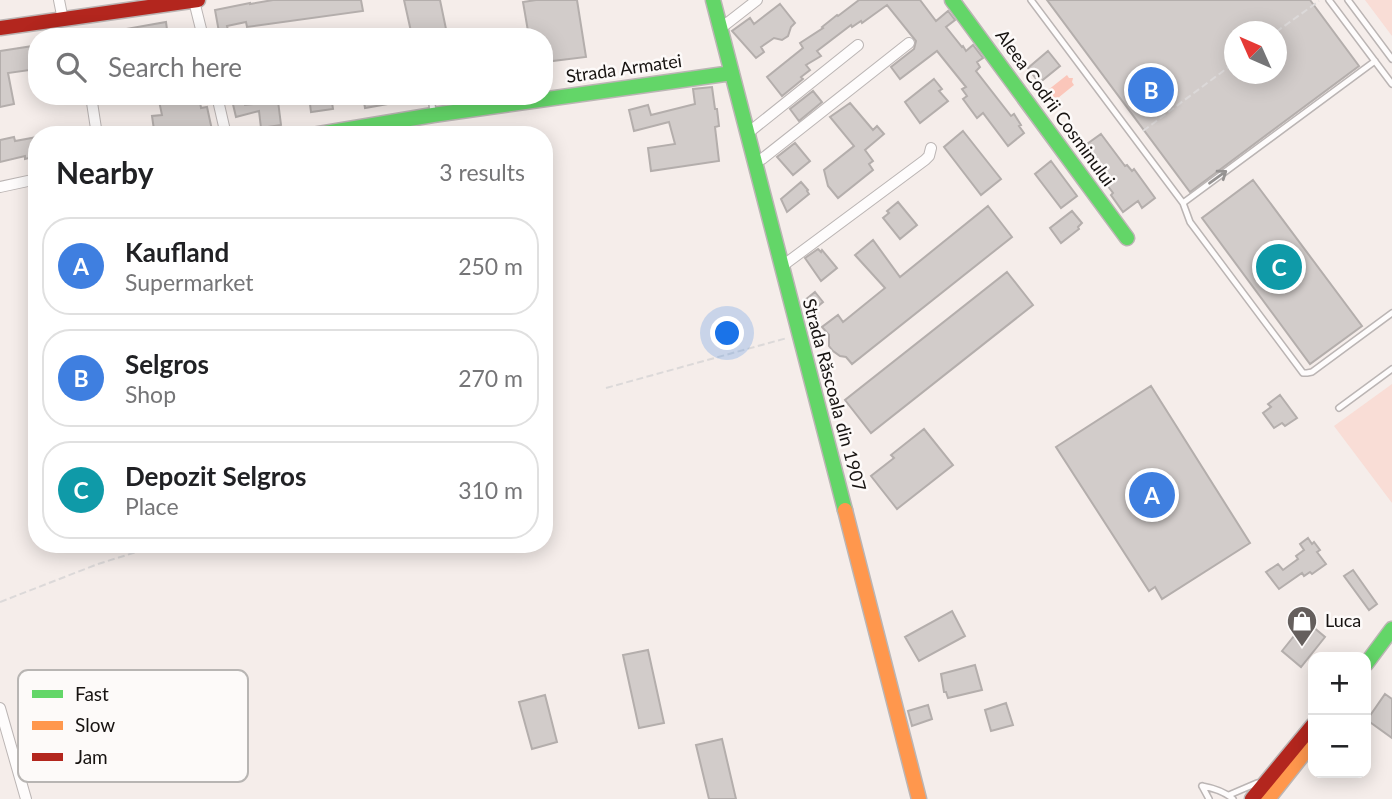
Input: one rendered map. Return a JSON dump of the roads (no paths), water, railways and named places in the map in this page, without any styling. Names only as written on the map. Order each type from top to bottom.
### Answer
[{"type":"street","points":[[59,0],[63,20]]},
{"type":"street","points":[[0,28],[195,0],[201,28]]},
{"type":"street","name":"Strada Răscoala din 1907","points":[[713,0],[919,799]]},
{"type":"street","points":[[721,28],[757,0]]},
{"type":"street","name":"Aleea Codrii Cosminului","points":[[952,0],[1127,238]]},
{"type":"street","points":[[755,162],[909,43]]},
{"type":"street","points":[[748,133],[858,45]]},
{"type":"street","name":"Strada Armatei","points":[[553,98],[732,73]]},
{"type":"street","points":[[92,105],[96,126]]},
{"type":"street","points":[[219,105],[224,126]]},
{"type":"street","name":"Strada Armatei","points":[[367,126],[504,105]]},
{"type":"street","points":[[781,267],[925,160],[931,148]]},
{"type":"street","points":[[0,187],[28,181]]},
{"type":"street","points":[[1371,657],[1392,629]]},
{"type":"street","points":[[0,708],[18,771]]},
{"type":"street","points":[[1252,799],[1308,731]]},
{"type":"street","points":[[1268,799],[1308,748]]},
{"type":"street","points":[[21,782],[26,799]]},
{"type":"lane","points":[[1031,0],[1183,203],[1189,222],[1303,373],[1312,372],[1392,313]]},
{"type":"lane","points":[[1329,0],[1392,83]]},
{"type":"lane","points":[[1348,0],[1392,59]]},
{"type":"lane","points":[[1183,203],[1375,61]]},
{"type":"lane","points":[[432,105],[433,115]]},
{"type":"lane","points":[[1339,408],[1392,369]]},
{"type":"lane","points":[[1209,799],[1202,786],[1231,797],[1270,777]]},
{"type":"place","name":"Selgros","points":[[1151,90]]},
{"type":"place","name":"Depozit Selgros","points":[[1279,267]]},
{"type":"place","name":"Kaufland","points":[[1152,495]]},
{"type":"place","name":"Luca","points":[[1302,648]]}]
